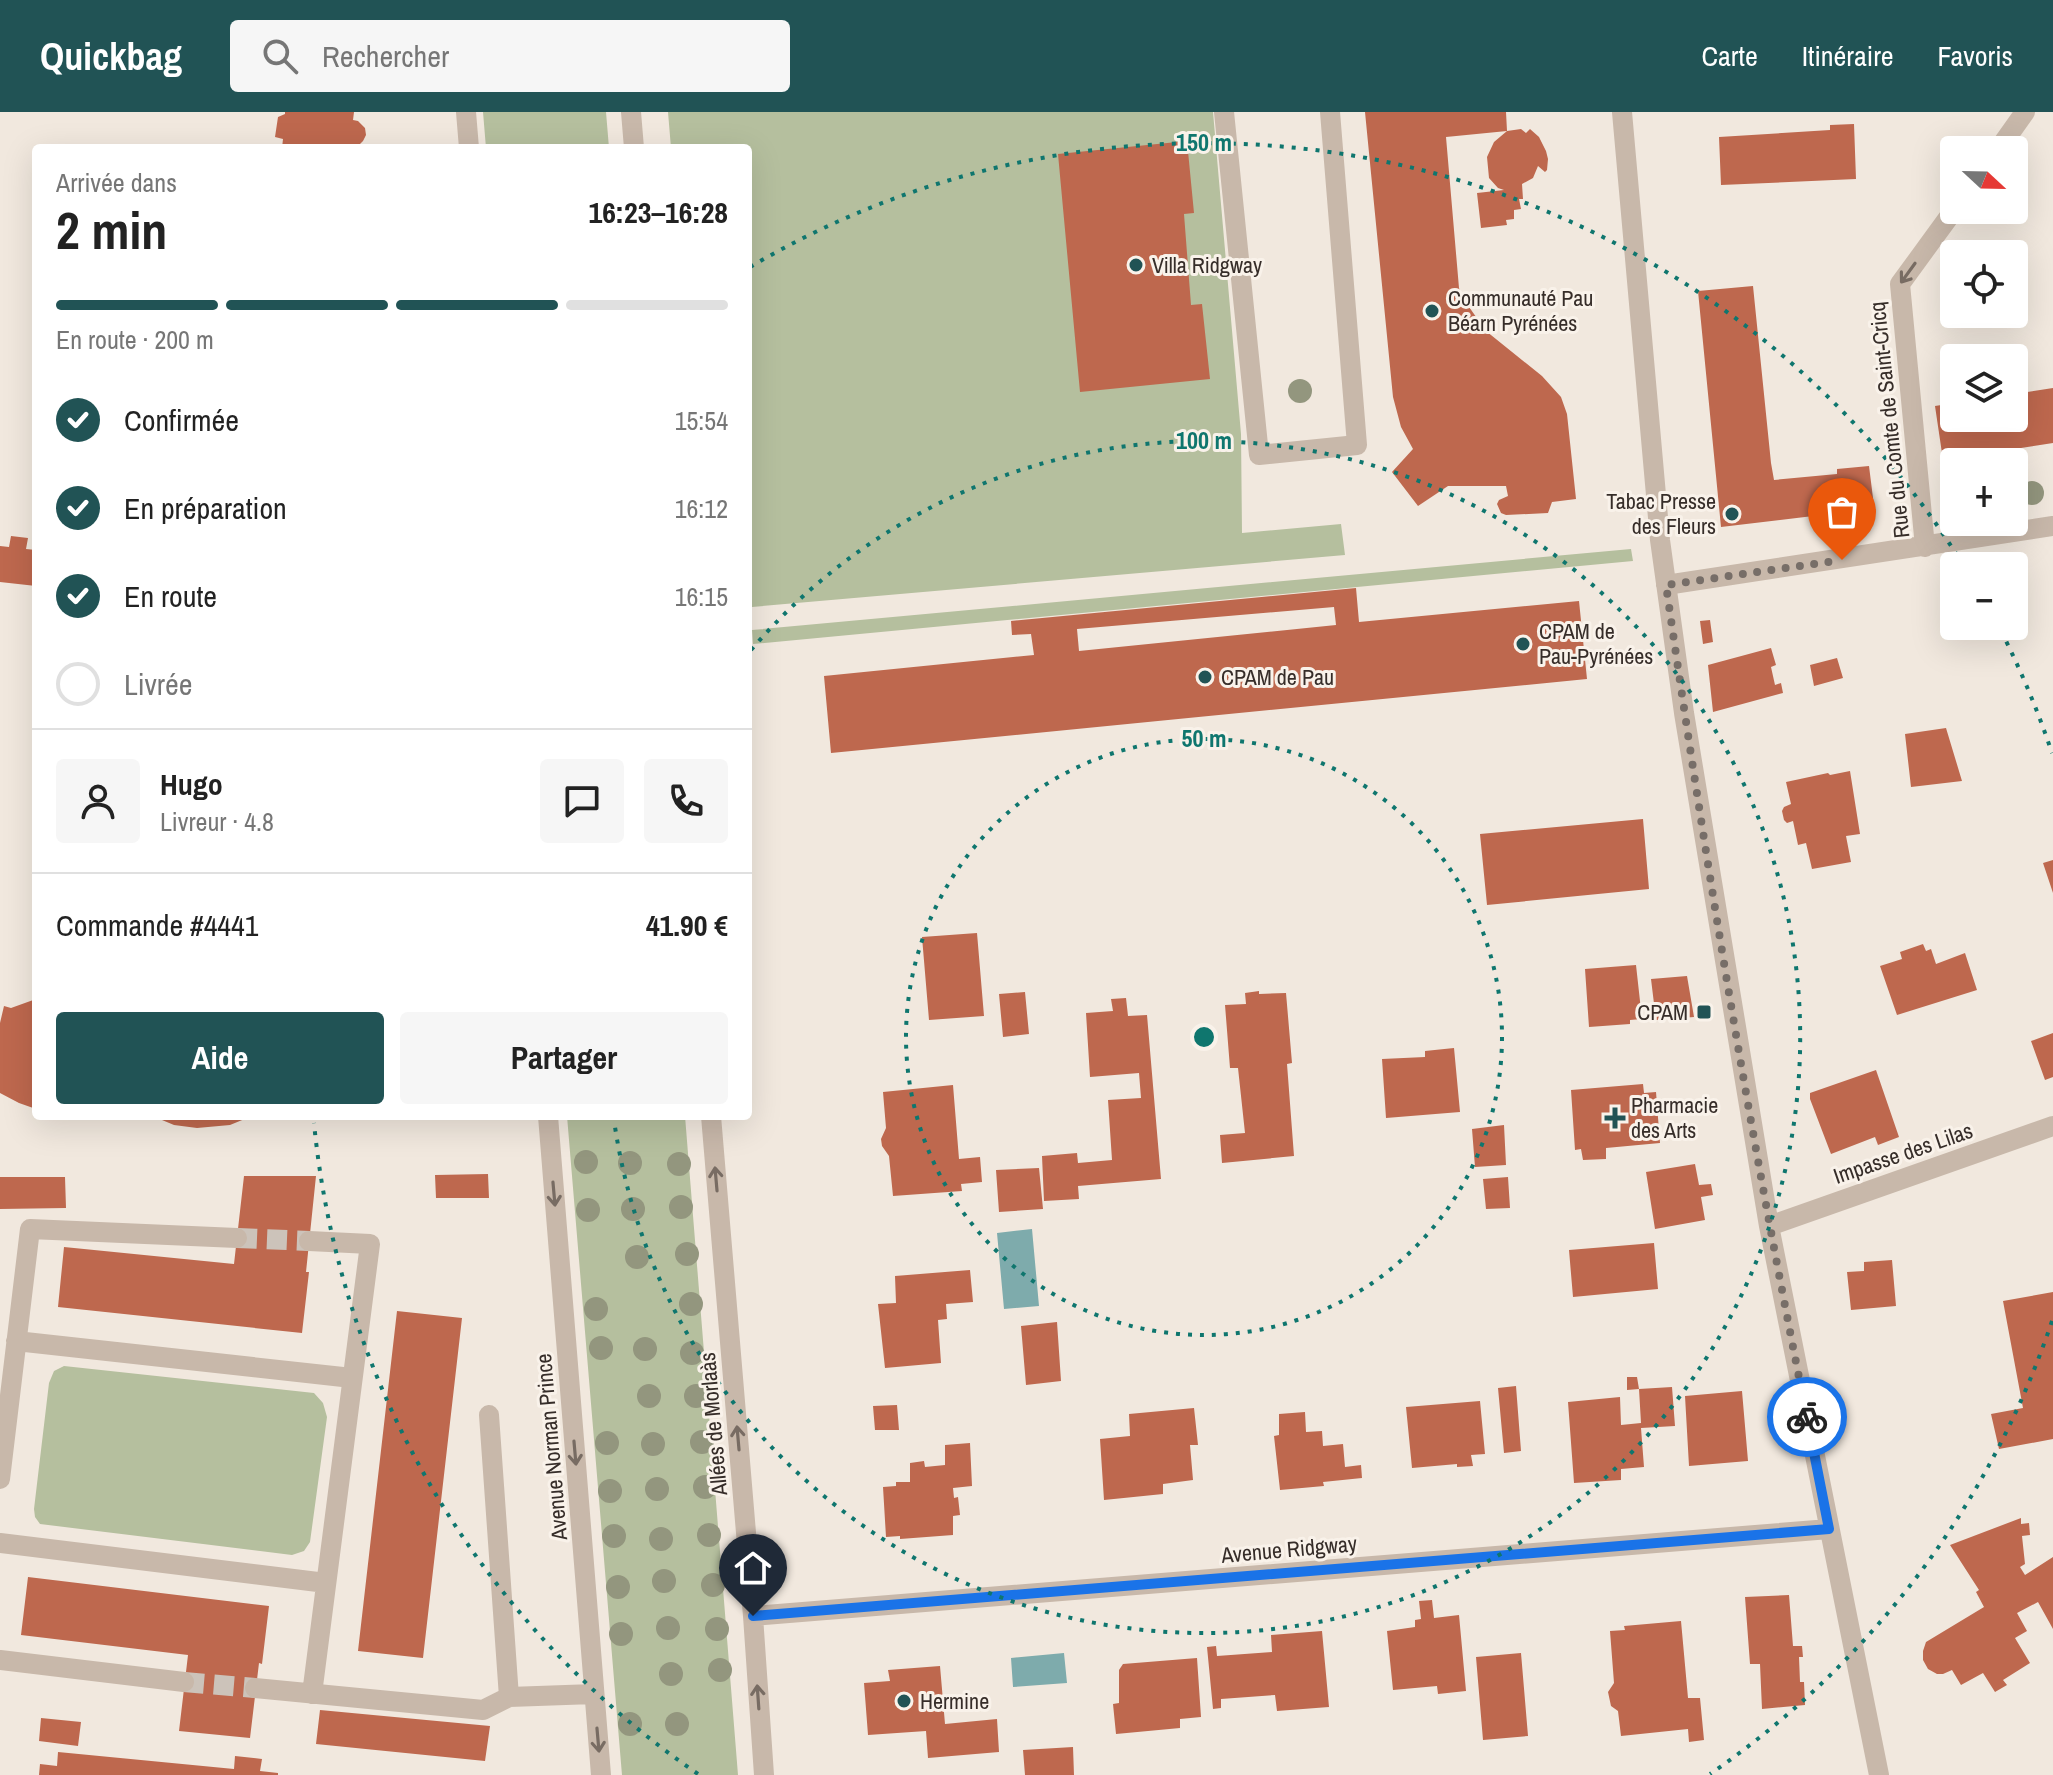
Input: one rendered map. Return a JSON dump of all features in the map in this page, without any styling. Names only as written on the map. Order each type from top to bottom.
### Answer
[{"type":"street","points":[[466,112],[469,144]]},
{"type":"street","points":[[631,112],[634,144]]},
{"type":"street","points":[[1224,112],[1259,455],[1357,445],[1330,112]]},
{"type":"street","points":[[1622,112],[1666,585],[1711,879],[1769,1226],[1879,1775]]},
{"type":"street","points":[[2008,136],[2025,112]]},
{"type":"street","name":"Rue du Comte de Saint-Cricq","points":[[1925,547],[1900,284],[1944,224]]},
{"type":"street","points":[[1666,585],[2053,526]]},
{"type":"street","name":"Avenue Norman Prince","points":[[548,1120],[601,1775]]},
{"type":"street","name":"Allées de Morlaàs","points":[[711,1120],[764,1775]]},
{"type":"street","name":"Impasse des Lilas","points":[[1769,1226],[2053,1126]]},
{"type":"street","points":[[0,1479],[30,1229],[237,1238]]},
{"type":"street","points":[[309,1241],[370,1244],[312,1694]]},
{"type":"street","points":[[16,1341],[352,1378]]},
{"type":"street","points":[[489,1415],[509,1697]]},
{"type":"street","name":"Avenue Ridgway","points":[[753,1616],[1829,1529]]},
{"type":"street","points":[[0,1543],[326,1583]]},
{"type":"street","points":[[0,1660],[184,1682]]},
{"type":"street","points":[[255,1688],[483,1710],[509,1697],[594,1694]]},
{"type":"green space","points":[[483,112],[606,112],[609,144],[486,144]]},
{"type":"green space","points":[[668,112],[1213,112],[1241,434],[1242,533],[1341,524],[1345,555],[752,607],[752,144],[671,144]]},
{"type":"green space","points":[[1631,549],[1633,561],[753,644],[752,630]]},
{"type":"green space","points":[[567,1120],[685,1120],[738,1775],[622,1775]]},
{"type":"green space","points":[[64,1366],[314,1393],[323,1403],[327,1417],[310,1542],[304,1551],[292,1555],[40,1524],[34,1509],[49,1383],[54,1371]]},
{"type":"water","points":[[1032,1229],[1039,1306],[1004,1309],[997,1233]]},
{"type":"water","points":[[1064,1653],[1067,1683],[1013,1687],[1011,1658]]},
{"type":"building","points":[[354,112],[353,120],[365,128],[366,135],[360,144],[282,144],[283,139],[275,137],[278,117],[285,114]]},
{"type":"building","points":[[1365,112],[1506,112],[1507,131],[1446,137],[1459,288],[1486,331],[1542,376],[1561,397],[1567,414],[1576,499],[1552,502],[1548,513],[1501,513],[1497,504],[1508,496],[1506,486],[1448,486],[1418,506],[1392,472],[1413,449],[1401,427],[1393,397]]},
{"type":"building","points":[[1854,124],[1856,179],[1721,185],[1719,137],[1830,130],[1830,125]]},
{"type":"building","points":[[1521,129],[1526,133],[1530,129],[1539,137],[1548,159],[1547,170],[1545,172],[1538,166],[1533,178],[1522,184],[1521,209],[1514,210],[1514,219],[1506,220],[1507,225],[1481,228],[1477,193],[1504,190],[1489,178],[1487,157],[1494,142],[1507,131]]},
{"type":"building","name":"Villa Ridgway","points":[[1187,141],[1194,213],[1184,214],[1191,305],[1202,304],[1210,379],[1080,392],[1058,154]]},
{"type":"building","points":[[1753,286],[1774,480],[1837,474],[1837,469],[1869,466],[1873,498],[1863,510],[1721,527],[1698,291]]},
{"type":"building","points":[[2053,388],[2053,443],[2021,448],[1941,448],[1935,406],[1940,405],[1940,432],[2028,432],[2028,392]]},
{"type":"building","points":[[11,536],[28,538],[26,549],[32,550],[32,586],[0,582],[0,546],[9,547]]},
{"type":"building","name":"CPAM de Pau","points":[[1356,588],[1359,622],[1579,601],[1587,679],[831,753],[824,676],[1034,655],[1031,634],[1012,635],[1011,621]],"holes":[[[1334,607],[1336,625],[1079,651],[1077,629]]]},
{"type":"building","points":[[1710,620],[1713,642],[1703,644],[1700,621]]},
{"type":"building","points":[[1771,648],[1776,665],[1771,667],[1775,685],[1781,683],[1783,693],[1713,712],[1708,665]]},
{"type":"building","points":[[1837,658],[1843,678],[1814,686],[1810,665]]},
{"type":"building","points":[[1946,728],[1962,781],[1911,787],[1905,734]]},
{"type":"building","points":[[1850,771],[1860,834],[1846,836],[1851,862],[1812,869],[1806,843],[1798,845],[1793,821],[1787,823],[1784,820],[1782,811],[1791,804],[1786,782]]},
{"type":"building","points":[[1643,819],[1649,889],[1487,905],[1480,834]]},
{"type":"building","points":[[2053,860],[2053,893],[2043,863]]},
{"type":"building","points":[[977,933],[984,1016],[929,1020],[922,937]]},
{"type":"building","points":[[1923,944],[1926,951],[1931,949],[1936,964],[1965,953],[1977,990],[1897,1015],[1880,966],[1902,959],[1900,952]]},
{"type":"building","points":[[1636,965],[1642,1019],[1630,1020],[1630,1024],[1589,1027],[1585,969]]},
{"type":"building","points":[[1687,976],[1694,1017],[1656,1020],[1651,979]]},
{"type":"building","points":[[1259,991],[1259,994],[1286,993],[1292,1063],[1287,1064],[1294,1156],[1222,1163],[1220,1135],[1245,1133],[1238,1068],[1230,1068],[1225,1005],[1246,1004],[1245,993]]},
{"type":"building","points":[[1025,992],[1029,1034],[1003,1037],[999,994]]},
{"type":"building","points":[[1126,998],[1128,1016],[1147,1015],[1161,1179],[1078,1186],[1079,1199],[1044,1201],[1042,1156],[1077,1153],[1078,1163],[1112,1160],[1108,1100],[1141,1098],[1139,1073],[1090,1077],[1086,1013],[1113,1011],[1111,999]]},
{"type":"building","points":[[32,1000],[32,1108],[0,1093],[0,1023],[4,1006],[11,1008]]},
{"type":"building","points":[[2053,1033],[2053,1077],[2045,1080],[2031,1041]]},
{"type":"building","points":[[1454,1048],[1460,1112],[1386,1118],[1382,1059],[1425,1057],[1425,1051]]},
{"type":"building","points":[[1876,1070],[1899,1137],[1878,1145],[1875,1137],[1831,1154],[1810,1093]]},
{"type":"building","name":"Pharmacie des Arts","points":[[1643,1084],[1644,1093],[1656,1092],[1660,1143],[1606,1148],[1606,1159],[1583,1160],[1581,1149],[1575,1150],[1571,1090]]},
{"type":"building","points":[[953,1085],[959,1159],[980,1157],[982,1182],[961,1184],[962,1191],[893,1196],[889,1156],[881,1139],[886,1128],[883,1092]]},
{"type":"building","points":[[162,1120],[242,1120],[230,1125],[197,1128]]},
{"type":"building","points":[[1504,1125],[1506,1165],[1475,1167],[1472,1129]]},
{"type":"building","points":[[1695,1164],[1699,1185],[1711,1184],[1713,1195],[1701,1197],[1705,1220],[1655,1229],[1646,1172]]},
{"type":"building","points":[[1039,1168],[1043,1209],[999,1212],[996,1170]]},
{"type":"building","points":[[488,1174],[489,1198],[436,1198],[435,1175]]},
{"type":"building","points":[[244,1176],[316,1176],[302,1333],[58,1307],[64,1247],[234,1264]]},
{"type":"building","points":[[0,1177],[65,1177],[66,1208],[0,1209]]},
{"type":"building","points":[[1508,1177],[1510,1208],[1486,1209],[1483,1179]]},
{"type":"building","points":[[1654,1243],[1658,1289],[1573,1297],[1569,1250]]},
{"type":"building","points":[[1892,1260],[1896,1306],[1851,1310],[1847,1272],[1864,1271],[1864,1262]]},
{"type":"building","points":[[970,1270],[973,1302],[946,1304],[947,1319],[938,1320],[941,1363],[885,1368],[878,1304],[896,1303],[895,1276]]},
{"type":"building","points":[[2053,1292],[2053,1439],[1999,1449],[1991,1414],[2023,1408],[2003,1301]]},
{"type":"building","points":[[397,1311],[462,1318],[423,1658],[358,1651]]},
{"type":"building","points":[[1057,1322],[1061,1381],[1026,1385],[1021,1326]]},
{"type":"building","points":[[1627,1377],[1637,1377],[1639,1389],[1627,1390]]},
{"type":"building","points":[[1516,1386],[1521,1451],[1504,1453],[1498,1388]]},
{"type":"building","points":[[1672,1387],[1675,1426],[1641,1428],[1644,1467],[1621,1469],[1621,1480],[1574,1483],[1568,1402],[1620,1397],[1621,1425],[1641,1423],[1639,1389]]},
{"type":"building","points":[[1742,1391],[1748,1461],[1689,1466],[1685,1396]]},
{"type":"building","points":[[1480,1401],[1485,1454],[1471,1455],[1473,1466],[1457,1467],[1457,1464],[1412,1468],[1406,1407]]},
{"type":"building","points":[[897,1405],[899,1430],[875,1430],[873,1406]]},
{"type":"building","points":[[1194,1408],[1198,1445],[1190,1445],[1193,1480],[1163,1484],[1163,1494],[1104,1500],[1100,1439],[1130,1436],[1129,1414]]},
{"type":"building","points":[[1305,1412],[1306,1432],[1322,1431],[1323,1446],[1343,1444],[1345,1467],[1361,1465],[1362,1478],[1323,1482],[1324,1486],[1280,1490],[1274,1436],[1279,1435],[1279,1414]]},
{"type":"building","points":[[970,1443],[972,1486],[953,1488],[954,1498],[958,1497],[960,1515],[953,1516],[953,1535],[900,1539],[900,1536],[886,1537],[883,1487],[896,1486],[896,1482],[910,1482],[910,1463],[924,1461],[925,1467],[945,1465],[945,1445]]},
{"type":"building","points":[[2021,1518],[2021,1524],[2029,1523],[2030,1535],[2022,1536],[2025,1564],[2020,1567],[2025,1575],[2053,1557],[2053,1629],[2038,1602],[2017,1613],[2027,1631],[2015,1638],[2030,1663],[2003,1680],[2007,1685],[1995,1692],[1983,1673],[1961,1685],[1952,1670],[1937,1674],[1928,1669],[1923,1660],[1926,1642],[1984,1607],[1976,1592],[1979,1590],[1950,1545]]},
{"type":"building","points":[[28,1577],[269,1606],[250,1738],[179,1731],[188,1655],[21,1635]]},
{"type":"building","points":[[1789,1595],[1793,1646],[1802,1646],[1800,1682],[1804,1682],[1805,1705],[1762,1709],[1760,1664],[1750,1664],[1745,1597]]},
{"type":"building","points":[[1432,1600],[1434,1618],[1459,1615],[1466,1691],[1438,1694],[1437,1686],[1393,1690],[1387,1631],[1415,1627],[1415,1620],[1421,1619],[1419,1601]]},
{"type":"building","points":[[1681,1621],[1688,1698],[1700,1698],[1704,1740],[1689,1742],[1688,1729],[1621,1736],[1618,1711],[1611,1706],[1608,1692],[1614,1683],[1610,1631],[1625,1630],[1624,1626]]},
{"type":"building","points":[[1322,1631],[1329,1707],[1277,1711],[1275,1695],[1221,1699],[1221,1708],[1213,1709],[1207,1647],[1216,1646],[1217,1656],[1272,1652],[1271,1635]]},
{"type":"building","points":[[1521,1653],[1528,1736],[1483,1740],[1476,1657]]},
{"type":"building","points":[[1197,1658],[1201,1717],[1180,1719],[1180,1728],[1116,1734],[1113,1704],[1119,1703],[1119,1670],[1123,1664]]},
{"type":"building","name":"Hermine","points":[[940,1666],[945,1724],[997,1719],[999,1752],[928,1758],[926,1731],[868,1735],[864,1683],[890,1681],[888,1670]]},
{"type":"building","points":[[320,1710],[490,1726],[485,1761],[316,1744]]},
{"type":"building","points":[[41,1718],[81,1722],[78,1746],[39,1741]]},
{"type":"building","points":[[1073,1747],[1074,1775],[1025,1775],[1023,1750]]},
{"type":"building","points":[[58,1752],[234,1769],[235,1756],[262,1759],[260,1771],[278,1775],[39,1775],[40,1764],[57,1766]]},
{"type":"tunnel","points":[[237,1238],[309,1241]]},
{"type":"tunnel","points":[[184,1682],[255,1688]]},
{"type":"way so far","points":[[1807,1417],[1764,1197],[1666,585],[1842,560]]},
{"type":"place","name":"Villa Ridgway","points":[[1136,265]]},
{"type":"place","name":"Communauté Pau Béarn Pyrénées","points":[[1432,311]]},
{"type":"place","name":"Tabac Presse des Fleurs","points":[[1732,514]]},
{"type":"place","name":"CPAM de Pau-Pyrénées","points":[[1523,644]]},
{"type":"place","name":"CPAM de Pau","points":[[1205,677]]},
{"type":"place","name":"CPAM","points":[[1704,1012]]},
{"type":"place","name":"Pharmacie des Arts","points":[[1615,1118]]},
{"type":"place","name":"Hermine","points":[[904,1701]]},
{"type":"route","points":[[753,1616],[1829,1529],[1807,1417]]}]
